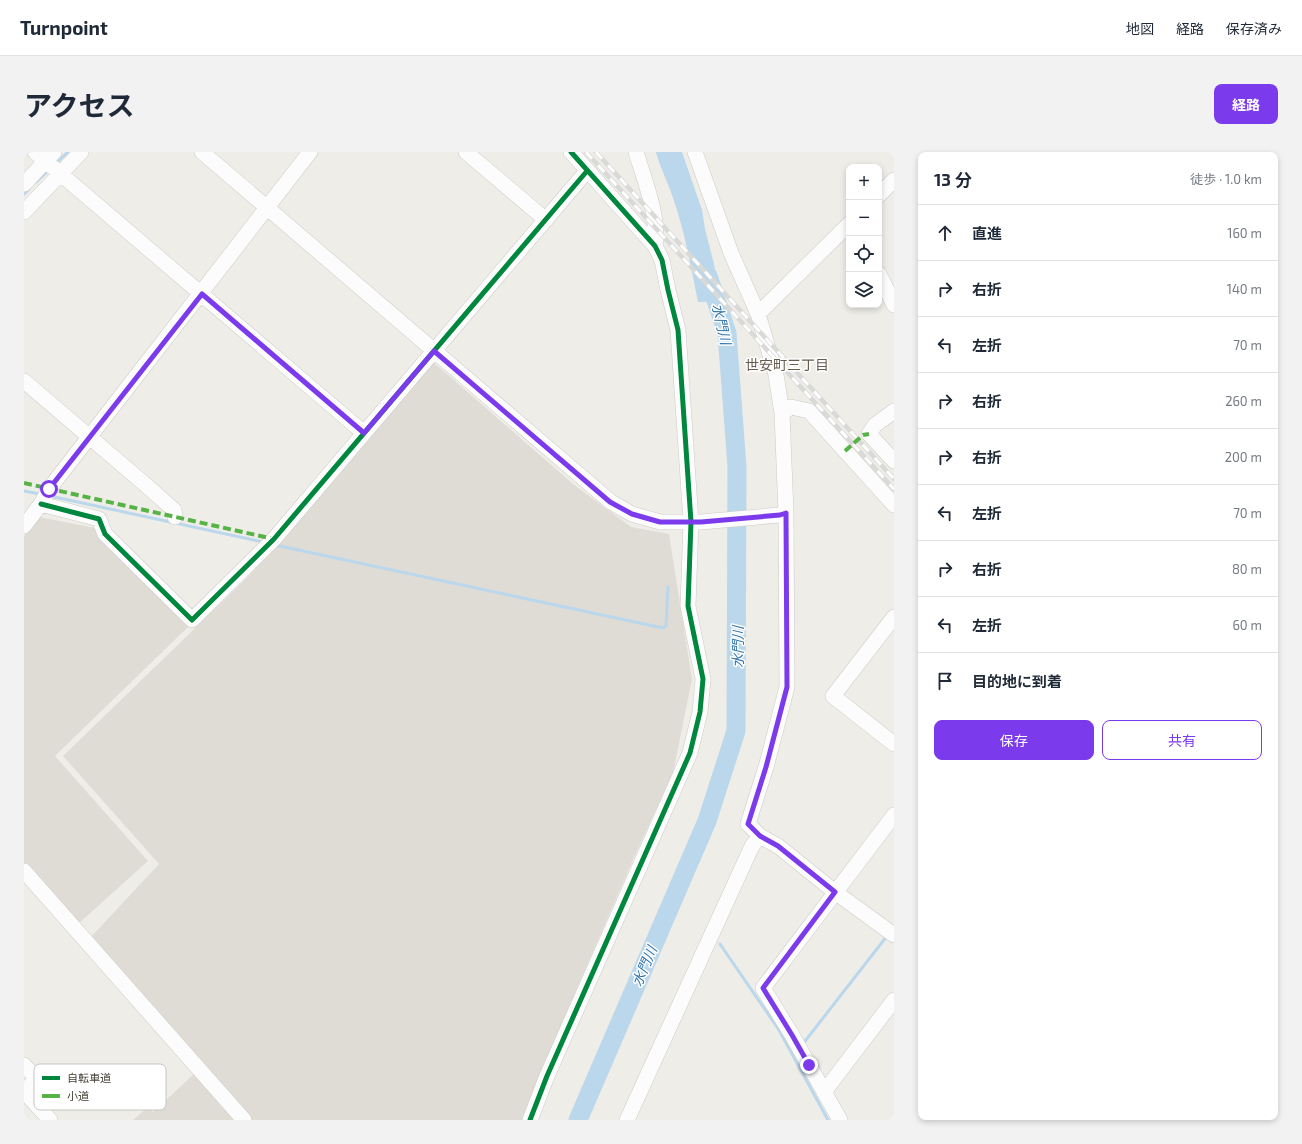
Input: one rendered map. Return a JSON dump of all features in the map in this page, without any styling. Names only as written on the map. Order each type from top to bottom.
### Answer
[{"type":"street","points":[[24,212],[81,152]]},
{"type":"street","points":[[202,152],[610,502],[632,514],[660,522],[696,522],[783,514]]},
{"type":"street","points":[[24,526],[41,504],[49,489],[268,209],[310,152]]},
{"type":"street","points":[[466,152],[546,220]]},
{"type":"street","points":[[530,1120],[547,1076],[690,753],[700,712],[703,679],[688,606],[696,522],[678,330],[662,260],[655,246],[571,152]]},
{"type":"street","points":[[636,152],[652,207],[657,234],[655,246]]},
{"type":"street","points":[[695,152],[731,253],[758,314],[776,375],[782,413],[787,687],[766,767],[748,824],[760,836],[778,846],[835,892],[894,935]]},
{"type":"street","points":[[24,184],[45,155],[61,174],[364,433]]},
{"type":"street","points":[[41,504],[99,519],[105,534],[192,620],[274,539],[588,171]]},
{"type":"street","points":[[758,314],[846,227]]},
{"type":"street","points":[[882,280],[894,304]]},
{"type":"street","points":[[24,381],[90,436],[174,510],[175,517]]},
{"type":"street","points":[[782,413],[791,407],[809,411],[894,505]]},
{"type":"street","points":[[894,411],[875,425],[869,434],[894,461]]},
{"type":"street","points":[[894,617],[833,696],[894,744]]},
{"type":"street","points":[[840,1120],[792,1035],[763,988],[894,816]]},
{"type":"street","points":[[627,1120],[752,846],[760,836]]},
{"type":"street","points":[[24,871],[244,1120]]},
{"type":"street","points":[[824,1092],[894,1000]]},
{"type":"street","points":[[24,1065],[34,1076]]},
{"type":"street","points":[[34,1082],[24,1091],[34,1102]]},
{"type":"street","points":[[41,1110],[50,1120]]},
{"type":"shaded area","points":[[432,361],[573,484],[631,527],[669,534],[692,679],[673,773],[635,855],[561,1025],[522,1120],[250,1120],[90,938],[159,864],[63,756],[249,576]]},
{"type":"shaded area","points":[[39,517],[95,528],[189,626],[55,756],[148,861],[78,924],[24,863],[24,536]]},
{"type":"shaded area","points":[[195,1073],[236,1120],[133,1120],[145,1110],[151,1110],[153,1112],[155,1110],[166,1110],[166,1100]]},
{"type":"water","name":"水門川","points":[[656,152],[682,152],[702,210],[714,264],[720,301],[698,302],[681,224]]},
{"type":"waterway","points":[[56,163],[68,152]]},
{"type":"waterway","points":[[36,182],[49,170]]},
{"type":"waterway","points":[[24,194],[29,189]]},
{"type":"waterway","name":"水門川","points":[[578,1120],[707,821],[736,731],[737,467],[727,333],[708,276]]},
{"type":"waterway","points":[[24,491],[40,494]]},
{"type":"waterway","points":[[50,496],[263,542]]},
{"type":"waterway","points":[[275,545],[663,628],[666,626],[668,587]]},
{"type":"waterway","points":[[802,1045],[887,936]]},
{"type":"waterway","points":[[720,944],[779,1030],[828,1120]]},
{"type":"railway","points":[[586,152],[894,489]]},
{"type":"railway","points":[[596,152],[894,479]]},
{"type":"marked path","points":[[845,451],[863,435],[869,434]]},
{"type":"marked path","points":[[24,483],[274,539]]},
{"type":"cycle path","points":[[530,1120],[547,1076],[690,753],[700,712],[703,679],[688,606],[691,522],[678,330],[662,260],[655,246],[571,152]]},
{"type":"cycle path","points":[[41,504],[99,519],[105,534],[192,620],[274,539],[587,171]]},
{"type":"district","name":"世安町三丁目","points":[[787,364]]},
{"type":"route","points":[[49,489],[202,294],[364,433],[434,351],[610,502],[632,514],[660,522],[701,522],[780,515],[786,513],[788,617],[787,687],[766,767],[748,824],[760,836],[778,846],[835,892],[763,988],[809,1065]]}]
